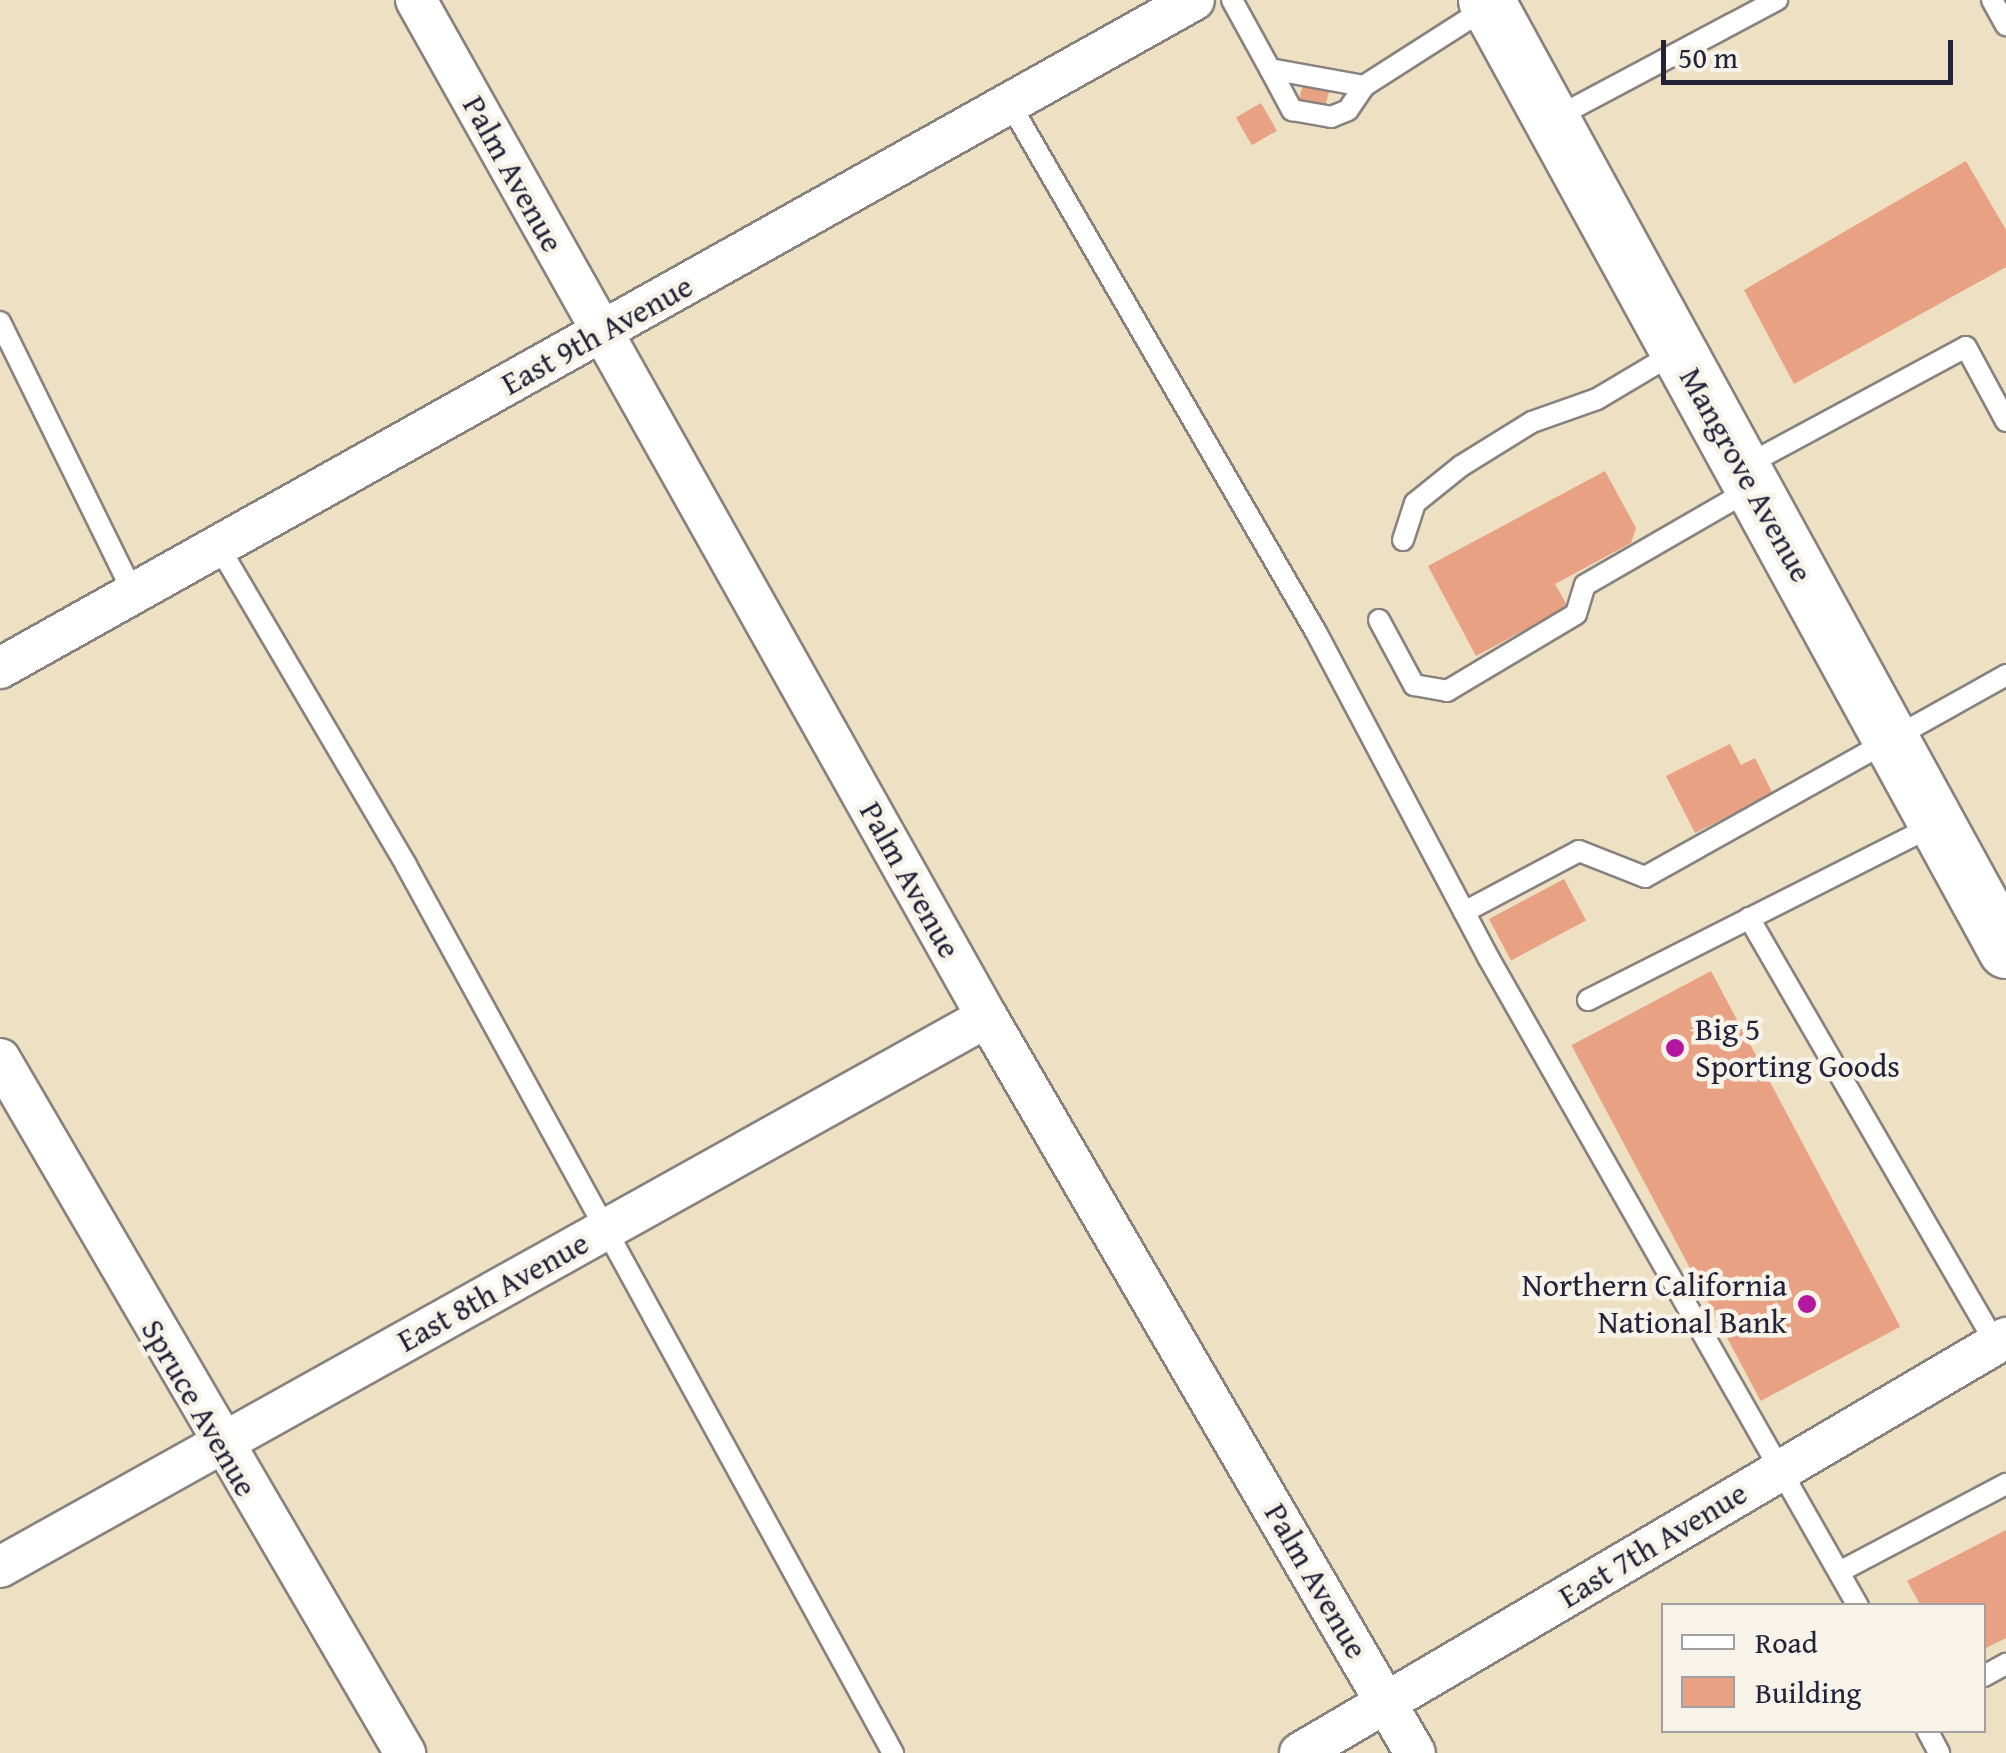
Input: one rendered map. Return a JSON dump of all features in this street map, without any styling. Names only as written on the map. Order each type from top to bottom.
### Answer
[{"type":"street","name":"Palm Avenue","points":[[416,0],[987,1017],[1415,1753]]},
{"type":"street","name":"East 9th Avenue","points":[[0,668],[134,594],[216,542],[602,333],[1194,0]]},
{"type":"street","name":"Mangrove Avenue","points":[[1487,3],[2006,950]]},
{"type":"street","name":"East 8th Avenue","points":[[0,1566],[987,1017]]},
{"type":"street","name":"Spruce Avenue","points":[[0,1059],[219,1444],[405,1753]]},
{"type":"street","name":"East 7th Avenue","points":[[1300,1753],[2001,1341]]},
{"type":"lane","points":[[1232,0],[1292,110],[1331,118],[1348,110],[1364,86],[1487,3]]},
{"type":"lane","points":[[1552,120],[1777,0]]},
{"type":"lane","points":[[1992,0],[2006,25]]},
{"type":"lane","points":[[1270,69],[1364,86]]},
{"type":"lane","points":[[1010,104],[1316,632],[1464,912],[1856,1603]]},
{"type":"lane","points":[[0,322],[134,594]]},
{"type":"lane","points":[[1379,620],[1414,685],[1447,691],[1576,614],[1585,585],[1747,478],[1966,347],[2006,421]]},
{"type":"lane","points":[[1402,540],[1414,503],[1461,466],[1532,422],[1596,399],[1678,350]]},
{"type":"lane","points":[[216,542],[406,865],[603,1231],[893,1753]]},
{"type":"lane","points":[[1464,912],[1579,852],[1645,877],[2006,676]]},
{"type":"lane","points":[[1588,1000],[1937,824]]},
{"type":"lane","points":[[1749,918],[2001,1341]]},
{"type":"lane","points":[[1839,1572],[2006,1484]]},
{"type":"building","points":[[1304,82],[1330,90],[1324,110],[1298,102]]},
{"type":"building","points":[[1261,103],[1277,131],[1252,145],[1236,118]]},
{"type":"building","points":[[1966,161],[2006,230],[2006,267],[1794,384],[1744,290]]},
{"type":"building","points":[[1605,471],[1636,528],[1631,543],[1555,584],[1568,607],[1476,656],[1428,566]]},
{"type":"building","points":[[1730,744],[1741,765],[1755,758],[1773,794],[1695,833],[1666,776]]},
{"type":"building","points":[[1564,879],[1586,920],[1511,960],[1489,919]]},
{"type":"building","points":[[1711,971],[1900,1327],[1761,1401],[1571,1045]]},
{"type":"building","points":[[2006,1530],[2006,1638],[1986,1648],[1986,1603],[1919,1603],[1907,1581]]},
{"type":"place","name":"Big 5 Sporting Goods","points":[[1675,1048]]},
{"type":"place","name":"Northern California National Bank","points":[[1807,1304]]}]
